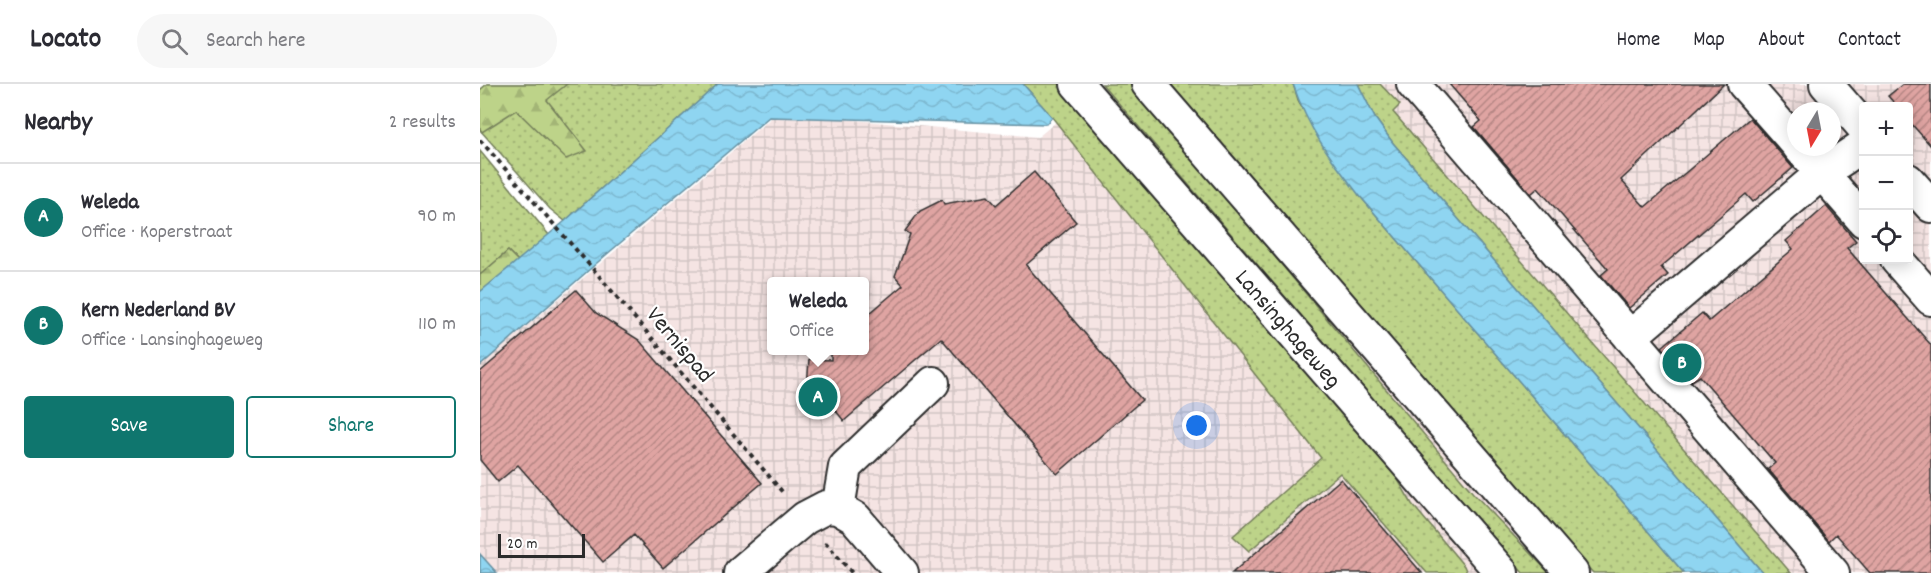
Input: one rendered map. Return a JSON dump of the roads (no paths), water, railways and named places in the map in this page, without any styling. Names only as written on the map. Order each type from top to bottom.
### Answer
[{"type":"street","name":"Lansinghageweg","points":[[1077,84],[1502,573]]},
{"type":"street","points":[[1148,84],[1572,573]]},
{"type":"street","points":[[1413,84],[1833,573]]},
{"type":"street","points":[[1744,84],[1787,133]]},
{"type":"street","points":[[1826,84],[1859,123]]},
{"type":"street","points":[[1630,337],[1822,173],[1859,148]]},
{"type":"street","points":[[1807,156],[1859,216]]},
{"type":"street","points":[[1913,186],[1931,206]]},
{"type":"street","points":[[1900,264],[1931,299]]},
{"type":"street","points":[[847,513],[845,467],[933,383]]},
{"type":"street","points":[[741,573],[805,518],[826,507],[847,513],[902,573]]},
{"type":"water","points":[[718,84],[1023,84],[1052,117],[1046,124],[769,117],[606,255],[480,366],[480,292],[565,221]]},
{"type":"water","points":[[1293,84],[1358,84],[1375,118],[1393,143],[1763,573],[1684,573],[1359,195],[1321,142]]},
{"type":"water","points":[[480,554],[497,573],[480,573]]},
{"type":"place","name":"Kern Nederland BV","points":[[1682,363]]},
{"type":"place","name":"Weleda","points":[[818,397]]}]
